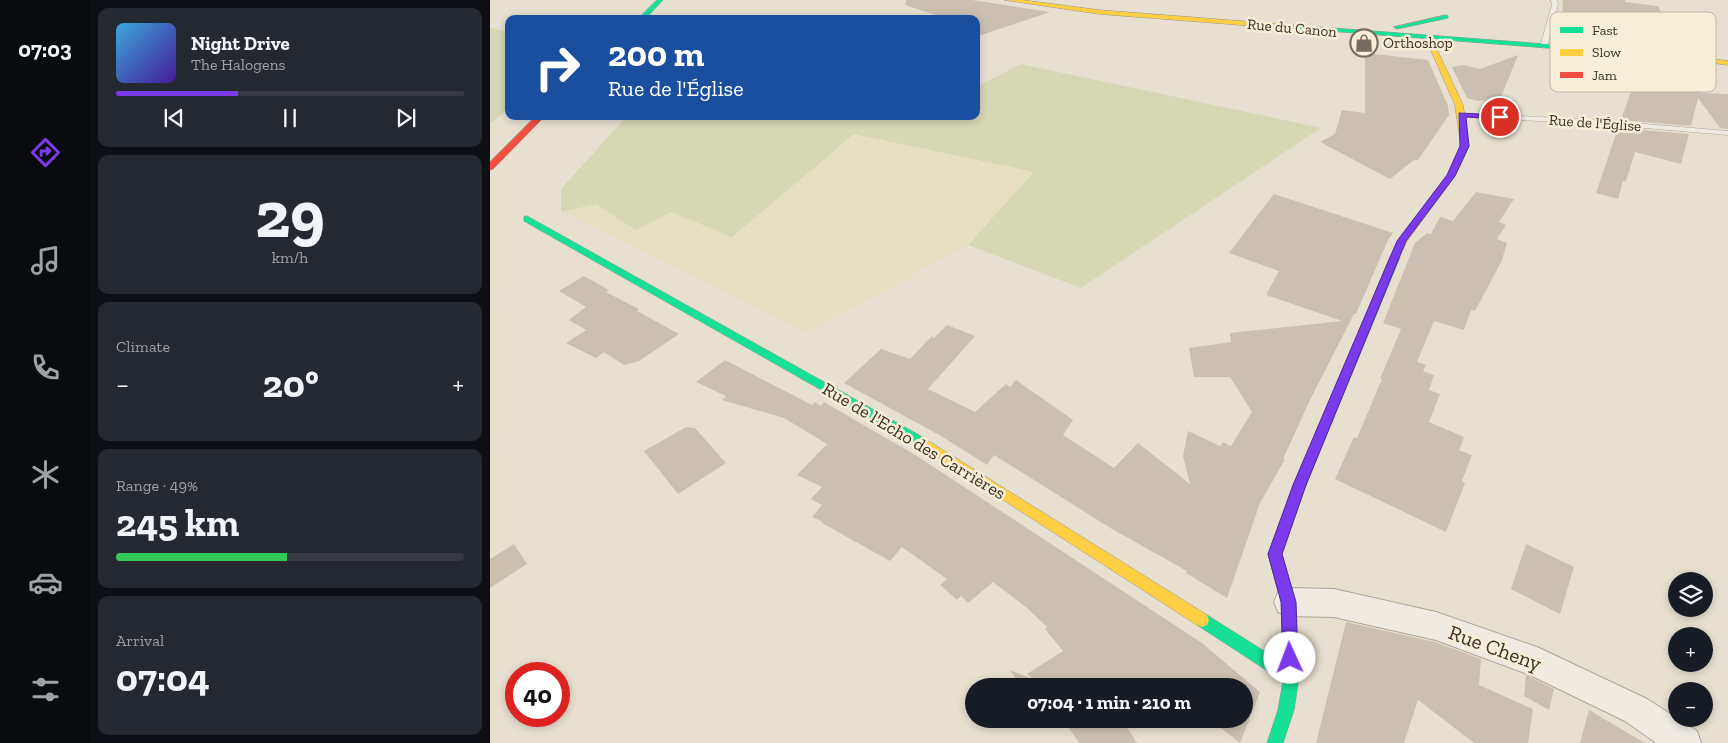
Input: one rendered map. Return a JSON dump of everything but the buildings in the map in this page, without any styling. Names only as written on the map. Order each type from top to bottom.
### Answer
[{"type":"street","points":[[645,15],[660,0]]},
{"type":"street","name":"Rue du Canon","points":[[1008,0],[1099,12],[1550,47]]},
{"type":"street","points":[[1275,743],[1286,710],[1291,677],[1288,602],[1275,554],[1300,485],[1402,241],[1451,176],[1464,146],[1462,115],[1429,38],[1448,13],[1403,26],[1356,33]]},
{"type":"street","points":[[490,167],[537,120]]},
{"type":"street","name":"Rue de l'Echo des Carrières","points":[[527,220],[929,446],[1291,677]]},
{"type":"street","name":"Rue Cheny","points":[[1288,602],[1334,603],[1436,626],[1473,639],[1537,662],[1636,710],[1685,743]]},
{"type":"lane","points":[[1544,47],[1550,22]]},
{"type":"lane","name":"Rue de l'Église","points":[[1462,115],[1597,122],[1728,133]]},
{"type":"shaded area","points":[[854,134],[1035,172],[968,245],[807,333],[561,212],[596,204],[636,230],[671,212],[733,237]]},
{"type":"green space","points":[[490,27],[505,32],[505,111],[490,124]]},
{"type":"green space","points":[[1021,64],[1321,128],[1081,288],[968,245],[1034,172],[854,134],[732,237],[671,212],[636,230],[596,204],[561,212],[561,189],[623,120],[980,120],[980,85]]},
{"type":"traffic: fast","points":[[645,15],[660,0]]},
{"type":"traffic: fast","points":[[1397,27],[1446,17]]},
{"type":"traffic: fast","points":[[1279,26],[1550,46]]},
{"type":"traffic: fast","points":[[527,219],[922,442]]},
{"type":"traffic: fast","points":[[1275,743],[1286,710],[1291,677],[1288,602],[1275,554],[1300,485],[1395,257]]},
{"type":"traffic: fast","points":[[1202,620],[1291,677]]},
{"type":"traffic: slow","points":[[1008,0],[1099,12],[1279,26]]},
{"type":"traffic: slow","points":[[1395,257],[1402,241],[1451,176],[1465,146],[1459,105],[1429,39]]},
{"type":"traffic: slow","points":[[1716,61],[1728,63]]},
{"type":"traffic: slow","points":[[922,442],[1202,620]]},
{"type":"traffic: jam","points":[[490,167],[537,120]]},
{"type":"place","name":"Orthoshop","points":[[1364,43]]},
{"type":"route","points":[[1290,658],[1288,602],[1275,554],[1300,485],[1402,241],[1451,176],[1464,146],[1462,115],[1500,117]]}]
